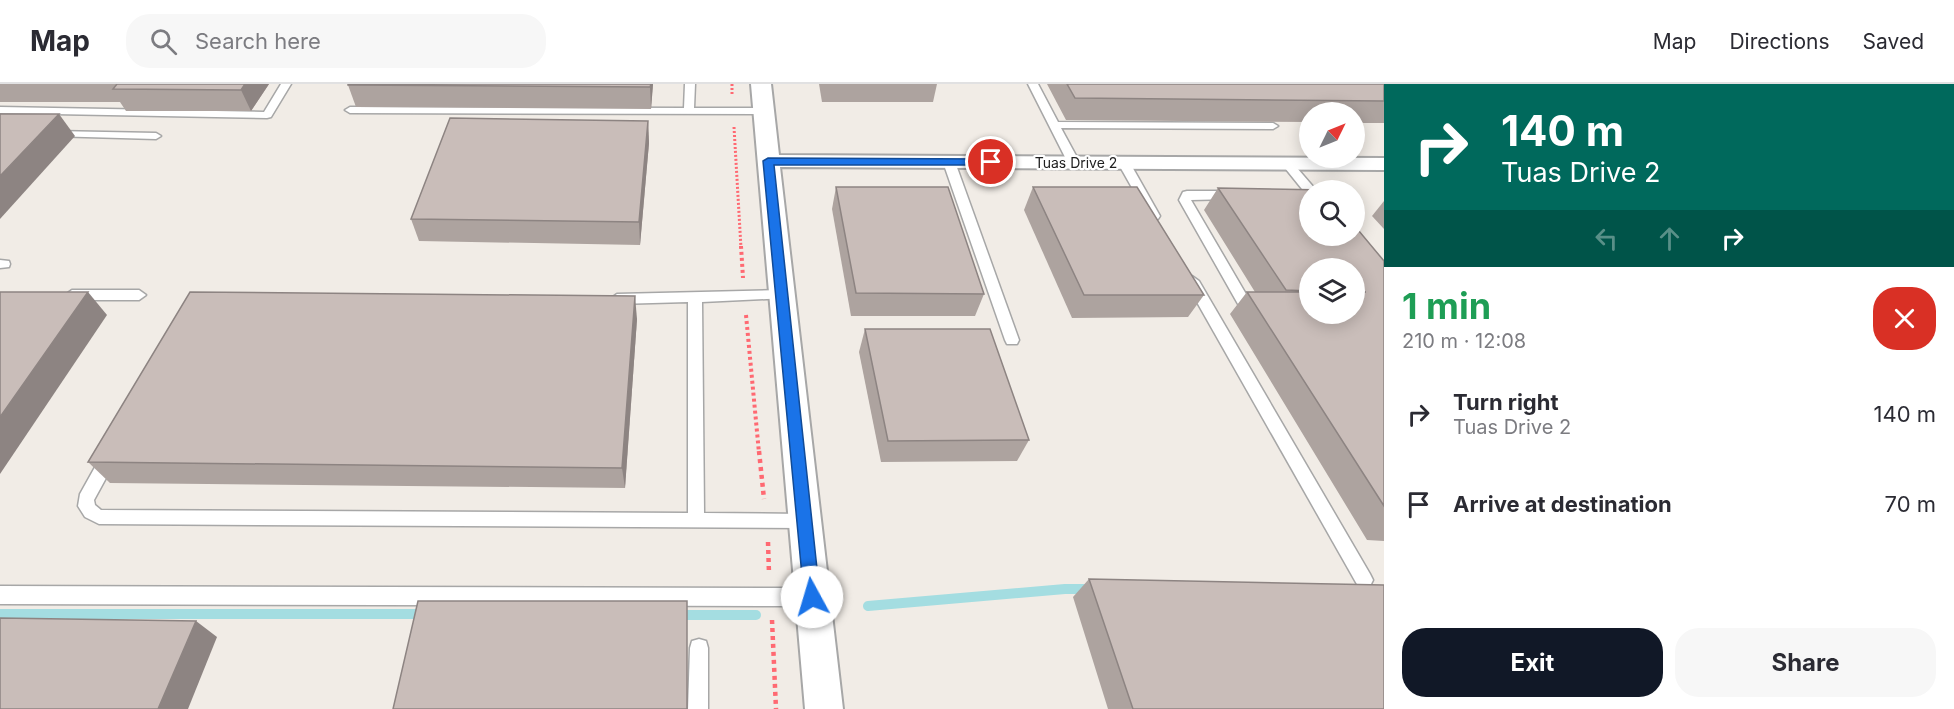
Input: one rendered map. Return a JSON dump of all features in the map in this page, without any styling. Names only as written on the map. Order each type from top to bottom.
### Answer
[{"type":"street","points":[[761,84],[824,709]]},
{"type":"street","name":"Tuas Drive 2","points":[[768,161],[1384,164]]},
{"type":"lane","points":[[0,110],[267,115],[286,84]]},
{"type":"lane","points":[[689,111],[690,84]]},
{"type":"lane","points":[[1033,84],[1074,163]]},
{"type":"lane","points":[[350,110],[763,111]]},
{"type":"lane","points":[[1054,125],[1273,126]]},
{"type":"lane","points":[[48,134],[156,136]]},
{"type":"lane","points":[[949,162],[958,203],[1012,340]]},
{"type":"lane","points":[[1124,163],[1159,225]]},
{"type":"lane","points":[[1287,164],[1299,183]]},
{"type":"lane","points":[[1243,195],[1187,195],[1185,200],[1243,301]]},
{"type":"lane","points":[[1183,265],[1364,580]]},
{"type":"lane","points":[[58,296],[139,295]]},
{"type":"lane","points":[[600,299],[782,295]]},
{"type":"lane","points":[[695,297],[696,520]]},
{"type":"lane","points":[[120,438],[86,499],[85,506],[99,517],[804,520]]},
{"type":"lane","points":[[0,595],[812,597]]},
{"type":"lane","points":[[698,709],[699,648]]},
{"type":"path","points":[[732,84],[744,296],[766,521],[776,709]]},
{"type":"building","points":[[117,84],[245,84],[241,90],[113,89]]},
{"type":"building","points":[[348,84],[651,84],[650,87]]},
{"type":"building","points":[[1067,84],[1384,84],[1384,101],[1075,98]]},
{"type":"building","points":[[0,114],[59,114],[0,176]]},
{"type":"building","points":[[450,118],[648,121],[639,222],[411,219]]},
{"type":"building","points":[[836,187],[948,187],[984,294],[856,293]]},
{"type":"building","points":[[1033,187],[1137,187],[1204,295],[1084,295]]},
{"type":"building","points":[[1218,188],[1299,190],[1299,246],[1365,246],[1365,238],[1384,261],[1384,506],[1247,292],[1299,292],[1299,324],[1365,324],[1365,258],[1299,258],[1299,291],[1286,290]]},
{"type":"building","points":[[0,292],[88,292],[0,417]]},
{"type":"building","points":[[190,292],[635,296],[622,468],[88,462]]},
{"type":"building","points":[[865,329],[990,329],[1029,440],[888,441]]},
{"type":"building","points":[[1089,579],[1384,585],[1384,709],[1133,709]]},
{"type":"building","points":[[418,601],[687,601],[687,709],[393,709]]},
{"type":"building","points":[[0,618],[196,621],[158,709],[0,709]]},
{"type":"waterway","points":[[868,606],[1065,589],[1091,589]]},
{"type":"waterway","points":[[0,614],[427,614]]},
{"type":"waterway","points":[[675,615],[756,615]]},
{"type":"route","points":[[812,597],[768,161],[991,162]]}]
